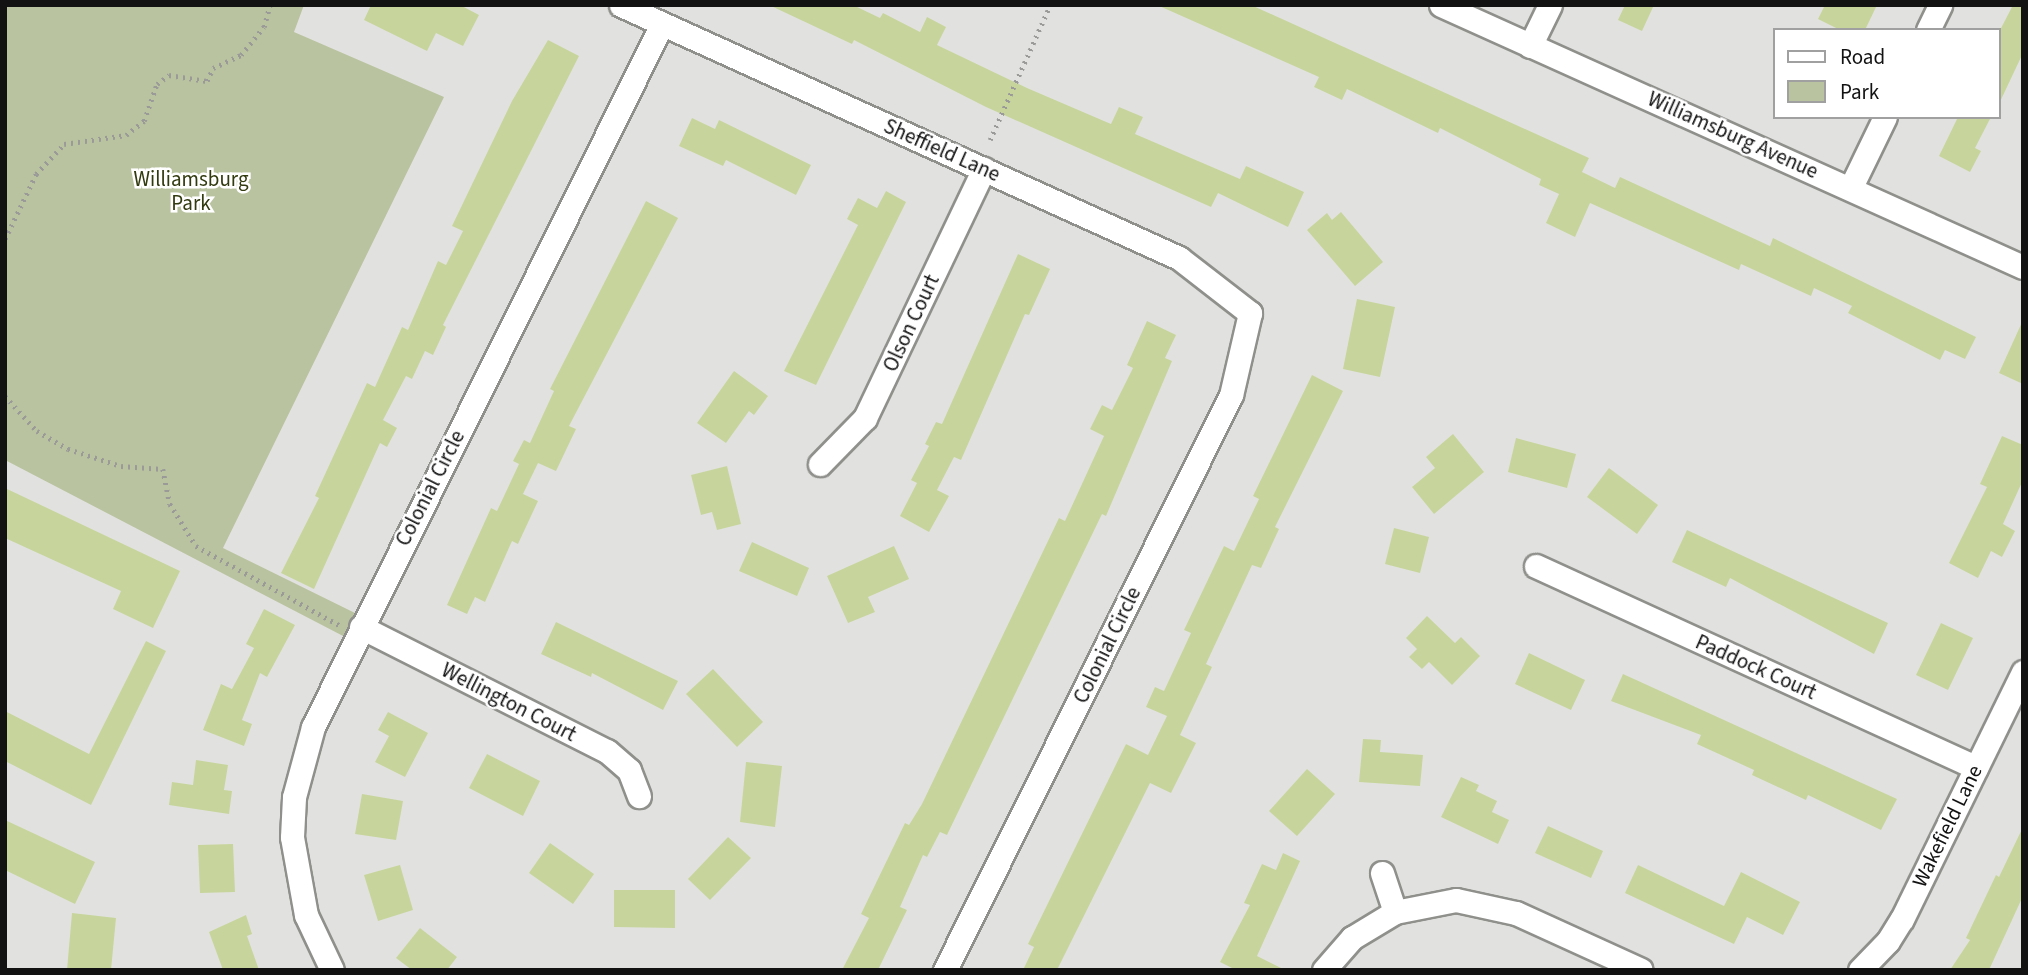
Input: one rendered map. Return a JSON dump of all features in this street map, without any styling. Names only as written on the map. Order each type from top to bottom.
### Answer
[{"type":"street","name":"Sheffield Lane","points":[[621,5],[1196,267],[1250,313]]},
{"type":"street","name":"Williamsburg Avenue","points":[[1441,5],[1851,187],[2023,267]]},
{"type":"street","points":[[1530,46],[1550,5]]},
{"type":"street","points":[[1929,28],[1940,5]]},
{"type":"street","name":"Colonial Circle","points":[[332,970],[306,915],[296,878],[294,797],[313,727],[662,24]]},
{"type":"street","points":[[1851,187],[1884,119]]},
{"type":"street","name":"Olson Court","points":[[820,464],[866,418],[984,169]]},
{"type":"street","name":"Colonial Circle","points":[[945,970],[1231,395],[1250,313]]},
{"type":"street","name":"Paddock Court","points":[[1536,566],[1976,767]]},
{"type":"street","name":"Wellington Court","points":[[359,630],[607,751],[629,770],[639,796]]},
{"type":"street","name":"Wakefield Lane","points":[[1860,970],[1888,941],[1902,919],[2023,673]]},
{"type":"street","points":[[1382,873],[1395,912]]},
{"type":"street","points":[[1324,970],[1352,938],[1395,912],[1423,903],[1486,904],[1516,913],[1641,970]]},
{"type":"path","points":[[5,239],[36,174],[64,144],[126,135],[144,121],[157,84],[169,75],[208,81],[213,68],[241,55],[264,27],[270,5]]},
{"type":"path","points":[[989,140],[1050,5]]},
{"type":"path","points":[[5,396],[37,431],[68,449],[121,466],[163,469],[170,505],[196,547],[359,630]]},
{"type":"green space","name":"Williamsburg Park","points":[[5,5],[304,5],[294,32],[444,97],[223,548],[355,613],[345,637],[5,460]]},
{"type":"building","points":[[371,5],[460,5],[479,15],[463,46],[436,33],[427,51],[364,20]]},
{"type":"building","points":[[769,5],[853,5],[880,18],[883,13],[920,32],[927,17],[946,27],[937,45],[1027,88],[1111,124],[1119,107],[1143,117],[1135,134],[1240,179],[1246,166],[1304,192],[1288,227],[1218,193],[1211,207],[986,107],[854,40],[852,44]]},
{"type":"building","points":[[1157,5],[1251,5],[1589,158],[1582,172],[1615,188],[1620,177],[1770,246],[1773,238],[1976,337],[1965,359],[1945,350],[1940,360],[1848,313],[1852,306],[1814,288],[1811,296],[1741,264],[1739,270],[1590,203],[1575,237],[1546,223],[1559,194],[1539,185],[1541,179],[1440,128],[1438,133],[1347,89],[1342,100],[1314,87],[1319,77]]},
{"type":"building","points":[[1625,5],[1654,5],[1642,31],[1618,20]]},
{"type":"building","points":[[1825,5],[1877,5],[1866,28],[1836,28],[1818,19]]},
{"type":"building","points":[[2013,5],[2023,5],[2023,53],[2000,102],[2000,30]]},
{"type":"building","points":[[548,40],[579,56],[443,325],[446,327],[433,355],[425,351],[412,379],[406,376],[383,420],[397,428],[387,447],[380,443],[314,589],[281,573],[319,498],[315,496],[367,383],[375,387],[402,327],[408,330],[438,261],[446,265],[463,231],[452,226],[512,101]]},
{"type":"building","points":[[692,118],[715,129],[719,120],[811,165],[796,195],[726,160],[723,166],[679,146]]},
{"type":"building","points":[[1957,119],[1990,119],[1975,148],[1981,151],[1970,172],[1939,156]]},
{"type":"building","points":[[886,191],[906,202],[816,385],[784,371],[858,225],[847,219],[858,198],[877,208]]},
{"type":"building","points":[[646,201],[678,218],[569,426],[576,429],[556,471],[538,463],[523,494],[538,501],[518,544],[512,541],[485,602],[475,597],[467,614],[447,605],[491,508],[497,511],[519,464],[513,461],[524,440],[530,443],[554,391],[550,389]]},
{"type":"building","points":[[1341,212],[1383,262],[1355,286],[1307,230],[1327,213],[1332,220]]},
{"type":"building","points":[[1018,254],[1050,269],[1029,315],[1025,314],[961,460],[954,457],[937,490],[949,496],[929,532],[900,516],[917,483],[911,480],[929,446],[925,444],[936,422],[942,424]]},
{"type":"building","points":[[1357,299],[1395,307],[1380,377],[1343,369]]},
{"type":"building","points":[[2023,320],[2023,384],[1999,373]]},
{"type":"building","points":[[1147,321],[1176,335],[1165,358],[1172,361],[1106,516],[1102,514],[947,835],[940,832],[927,857],[923,855],[900,907],[907,910],[878,970],[842,970],[869,918],[861,914],[905,823],[909,825],[922,804],[1059,518],[1065,521],[1104,436],[1090,429],[1102,405],[1112,410],[1133,368],[1127,365]]},
{"type":"building","points":[[734,371],[768,396],[754,415],[749,411],[726,443],[697,423]]},
{"type":"building","points":[[1312,375],[1343,391],[1275,527],[1279,529],[1261,568],[1252,565],[1206,664],[1212,667],[1180,735],[1196,743],[1171,793],[1150,783],[1057,970],[1023,970],[1034,947],[1028,944],[1126,744],[1148,755],[1167,716],[1146,707],[1155,687],[1164,691],[1191,633],[1184,630],[1224,546],[1234,551],[1259,499],[1253,496]]},
{"type":"building","points":[[1453,434],[1484,472],[1434,514],[1412,487],[1435,468],[1426,457]]},
{"type":"building","points":[[2002,436],[2023,445],[2023,480],[2003,524],[2015,531],[2002,557],[1991,551],[1978,578],[1949,563],[1987,487],[1980,484]]},
{"type":"building","points":[[1516,438],[1576,454],[1567,488],[1508,472]]},
{"type":"building","points":[[727,466],[741,524],[717,530],[712,512],[701,515],[691,475]]},
{"type":"building","points":[[1609,468],[1658,505],[1637,534],[1587,497]]},
{"type":"building","points":[[5,488],[180,571],[153,628],[113,609],[121,591],[5,538]]},
{"type":"building","points":[[1394,528],[1429,537],[1420,573],[1385,564]]},
{"type":"building","points":[[1687,530],[1888,623],[1874,654],[1730,578],[1726,587],[1672,562]]},
{"type":"building","points":[[752,542],[809,568],[797,596],[739,571]]},
{"type":"building","points":[[894,546],[909,579],[868,597],[875,612],[848,623],[827,576]]},
{"type":"building","points":[[264,609],[295,625],[267,677],[260,673],[242,720],[252,724],[244,746],[203,730],[221,684],[232,689],[254,648],[246,644]]},
{"type":"building","points":[[1427,616],[1455,643],[1461,637],[1480,656],[1452,685],[1429,662],[1422,669],[1409,657],[1417,649],[1406,638]]},
{"type":"building","points":[[556,622],[678,681],[663,710],[592,673],[591,677],[541,654]]},
{"type":"building","points":[[1941,623],[1973,638],[1948,690],[1916,675]]},
{"type":"building","points":[[146,641],[166,651],[91,805],[5,761],[5,711],[89,754]]},
{"type":"building","points":[[1529,653],[1585,680],[1571,710],[1515,684]]},
{"type":"building","points":[[713,669],[763,722],[737,747],[686,694]]},
{"type":"building","points":[[1623,674],[1897,799],[1881,830],[1808,795],[1806,800],[1752,775],[1754,770],[1697,744],[1701,735],[1611,701]]},
{"type":"building","points":[[388,712],[428,733],[405,777],[375,762],[389,736],[378,730]]},
{"type":"building","points":[[1363,739],[1381,740],[1380,752],[1423,755],[1420,786],[1359,782]]},
{"type":"building","points":[[487,754],[540,781],[523,816],[469,788]]},
{"type":"building","points":[[196,760],[228,765],[224,790],[232,791],[229,814],[169,805],[172,782],[193,785]]},
{"type":"building","points":[[746,762],[782,766],[775,827],[740,822]]},
{"type":"building","points":[[1307,769],[1335,794],[1297,836],[1269,811]]},
{"type":"building","points":[[1461,777],[1479,785],[1476,791],[1497,801],[1492,812],[1509,820],[1498,844],[1441,817]]},
{"type":"building","points":[[362,794],[403,801],[396,840],[355,834]]},
{"type":"building","points":[[5,820],[95,862],[75,904],[5,870]]},
{"type":"building","points":[[1548,826],[1603,851],[1591,878],[1535,853]]},
{"type":"building","points":[[2023,827],[2023,896],[1989,970],[1950,970],[1970,940],[1966,938]]},
{"type":"building","points":[[728,837],[751,858],[710,900],[688,879]]},
{"type":"building","points":[[550,843],[594,874],[573,904],[529,873]]},
{"type":"building","points":[[233,844],[235,892],[200,893],[198,845]]},
{"type":"building","points":[[1283,853],[1300,861],[1257,956],[1285,970],[1236,970],[1220,962],[1250,905],[1244,903],[1262,864],[1276,870]]},
{"type":"building","points":[[400,865],[413,910],[378,921],[364,875]]},
{"type":"building","points":[[1638,865],[1724,906],[1741,872],[1800,902],[1783,935],[1747,917],[1734,944],[1625,893]]},
{"type":"building","points":[[614,890],[675,890],[675,928],[614,927]]},
{"type":"building","points":[[72,913],[116,918],[111,970],[67,970]]},
{"type":"building","points":[[246,915],[252,934],[247,936],[259,970],[223,970],[209,932]]},
{"type":"building","points":[[420,928],[457,957],[447,970],[412,970],[396,958]]}]
